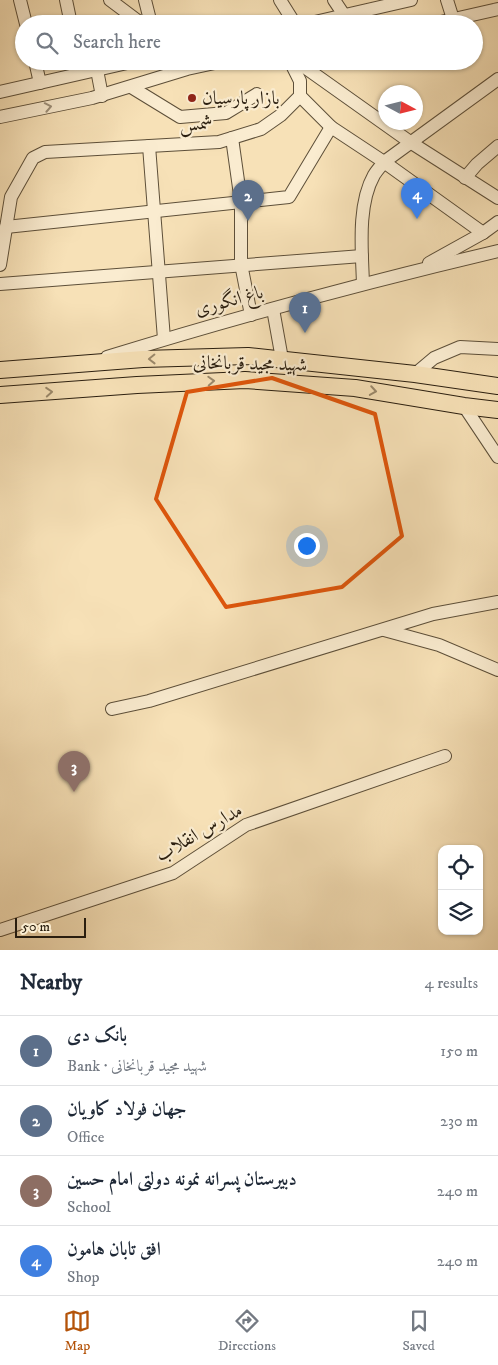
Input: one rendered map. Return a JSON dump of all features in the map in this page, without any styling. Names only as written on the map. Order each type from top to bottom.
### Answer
[{"type":"main road","name":"شهید مجید قربانخانی","points":[[0,366],[25,368],[143,359],[238,356],[282,359],[498,384]]},
{"type":"main road","points":[[0,366],[2,395]]},
{"type":"main road","points":[[25,368],[19,377],[19,386],[26,394]]},
{"type":"main road","name":"شهید مجید قربانخانی","points":[[2,395],[137,385],[245,380],[355,388],[498,410]]},
{"type":"street","points":[[20,0],[24,15]]},
{"type":"street","points":[[66,0],[69,15]]},
{"type":"street","points":[[110,0],[130,15]]},
{"type":"street","points":[[145,0],[149,15]]},
{"type":"street","points":[[280,0],[289,15]]},
{"type":"street","points":[[334,0],[344,15],[390,2],[411,0]]},
{"type":"street","points":[[447,0],[452,15]]},
{"type":"street","points":[[471,15],[498,9]]},
{"type":"street","points":[[37,70],[40,83]]},
{"type":"street","points":[[0,92],[40,83],[74,70]]},
{"type":"street","points":[[97,70],[102,96]]},
{"type":"street","points":[[0,117],[102,96],[184,70]]},
{"type":"street","points":[[294,70],[300,81],[300,96],[331,127],[384,162],[483,233]]},
{"type":"street","points":[[309,70],[410,142],[498,198]]},
{"type":"street","points":[[363,284],[362,230],[369,187],[374,175],[384,162],[410,142],[497,81]]},
{"type":"street","points":[[131,86],[180,117],[226,113],[257,94]]},
{"type":"street","name":"شمس","points":[[6,227],[11,197],[33,158],[45,152],[219,142],[262,129],[300,96]]},
{"type":"street","points":[[0,265],[6,227],[289,197],[331,127]]},
{"type":"street","points":[[232,138],[241,202],[241,264],[251,315]]},
{"type":"street","points":[[149,146],[164,339]]},
{"type":"street","points":[[465,178],[477,164],[498,146]]},
{"type":"street","points":[[412,272],[483,233],[498,222]]},
{"type":"street","name":"باغ انگوری","points":[[88,363],[164,339],[363,284],[498,251]]},
{"type":"street","points":[[0,284],[159,270],[362,256]]},
{"type":"street","points":[[273,309],[282,359]]},
{"type":"street","points":[[415,374],[434,358],[460,347],[498,349]]},
{"type":"street","points":[[464,406],[498,457]]},
{"type":"street","points":[[112,710],[149,701],[434,614],[498,602]]},
{"type":"street","points":[[384,630],[439,645],[498,670]]},
{"type":"street","name":"مدارس انقلاب","points":[[0,930],[172,872],[246,825],[445,756]]},
{"type":"highlighted area","points":[[272,378],[375,414],[402,536],[342,587],[226,607],[156,499],[187,392]]},
{"type":"place","name":"بازار پارسیان","points":[[192,98]]},
{"type":"place","name":"افق تابان هامون","points":[[417,219]]},
{"type":"place","name":"جهان فولاد کاویان","points":[[248,221]]},
{"type":"place","name":"بانک دی","points":[[305,333]]},
{"type":"place","name":"دبیرستان پسرانه نمونه دولتی امام حسین","points":[[74,792]]}]
